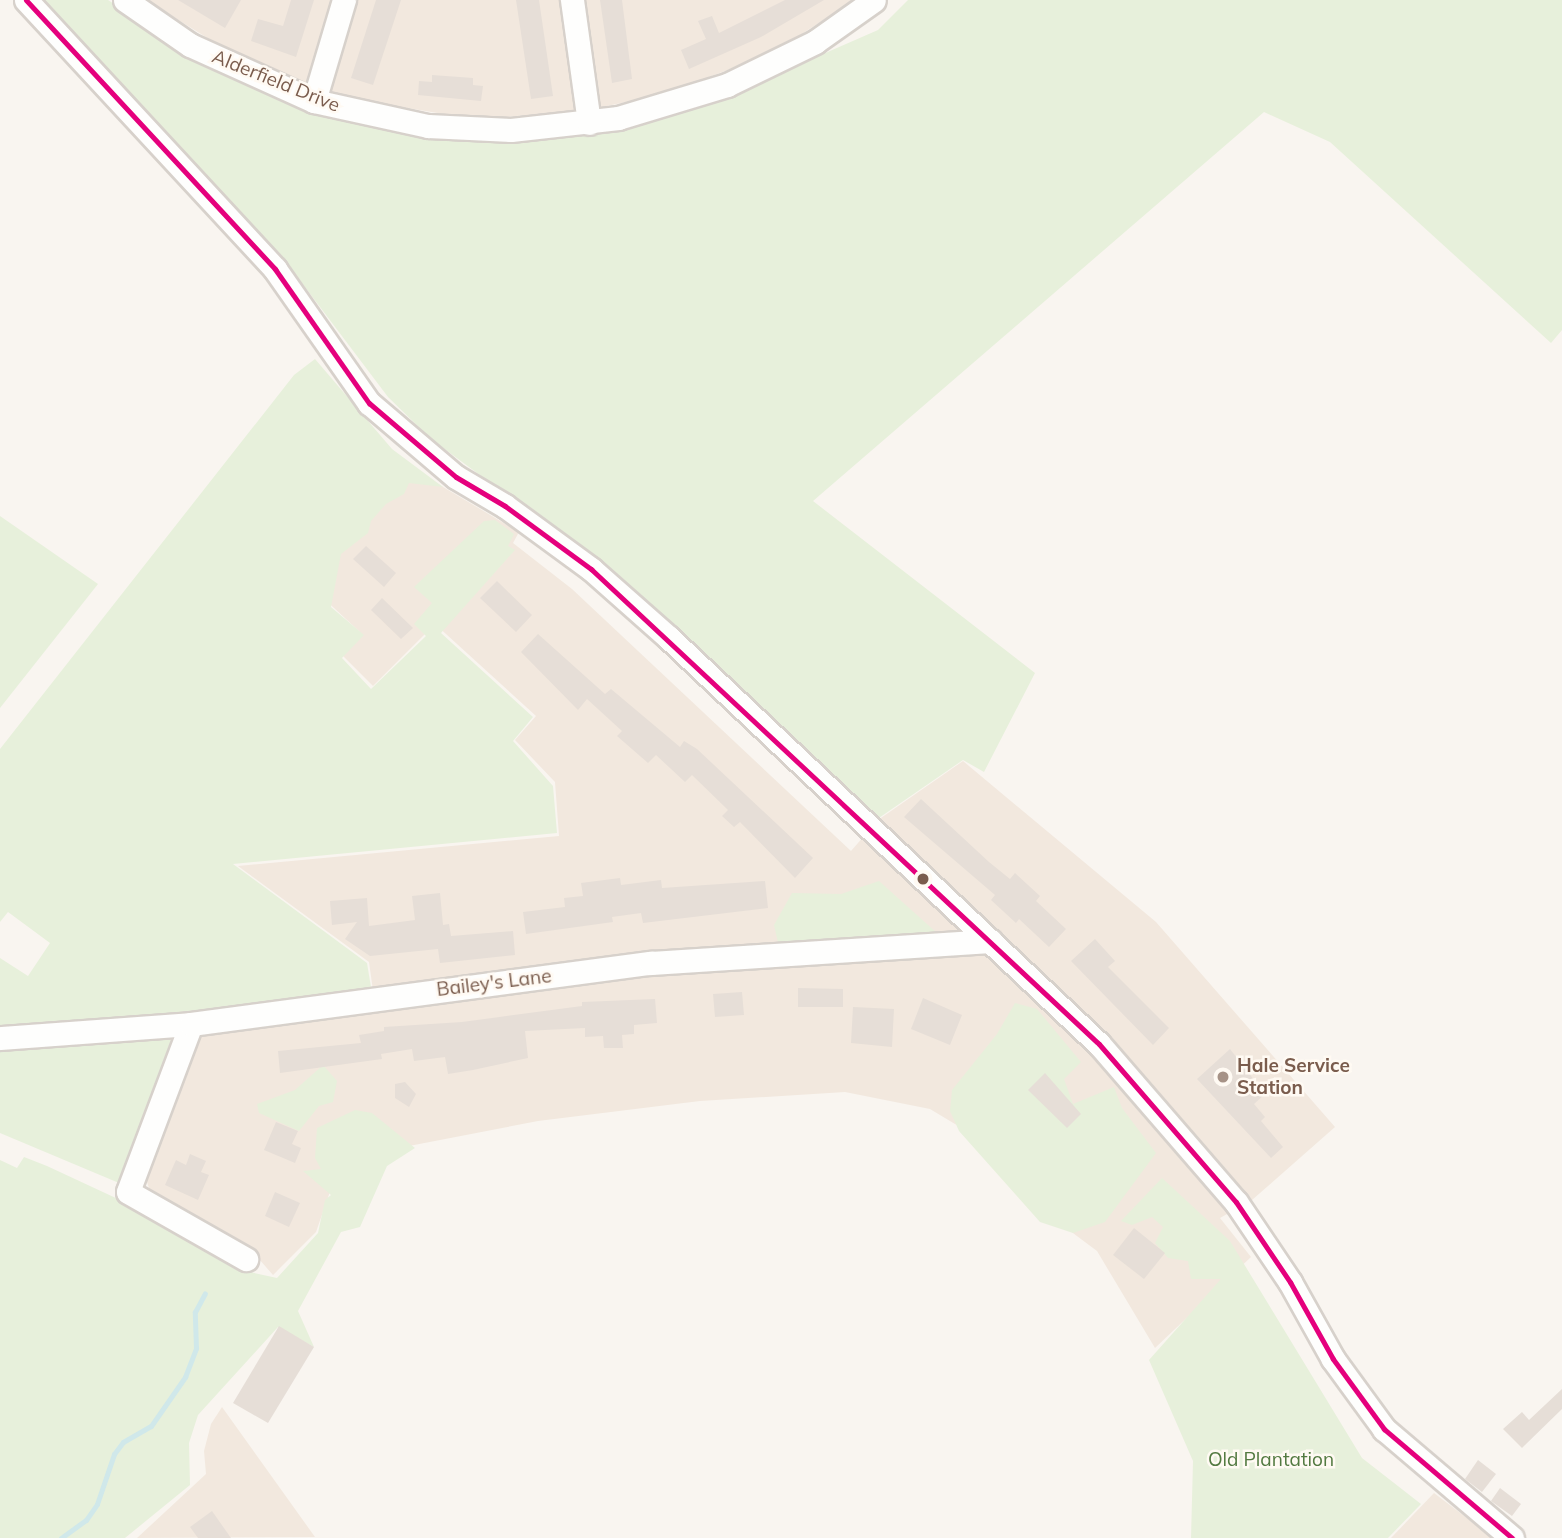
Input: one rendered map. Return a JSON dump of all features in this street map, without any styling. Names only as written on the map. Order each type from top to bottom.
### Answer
[{"type":"street","points":[[26,0],[275,269],[369,403],[456,477],[505,506],[591,569],[990,941],[1146,1094],[1236,1202],[1290,1282],[1332,1359],[1384,1429],[1512,1538]]},
{"type":"street","name":"Alderfield Drive","points":[[125,0],[190,45],[314,101],[428,126],[511,130],[589,123],[646,112],[727,85],[815,42],[874,0]]},
{"type":"street","points":[[314,101],[344,0]]},
{"type":"street","points":[[572,0],[589,123]]},
{"type":"street","name":"Bailey's Lane","points":[[0,1038],[191,1024],[651,963],[990,941]]},
{"type":"street","points":[[191,1024],[128,1192],[246,1259]]},
{"type":"shaded area","points":[[146,0],[854,0],[791,41],[728,70],[659,95],[588,110],[506,117],[450,115],[340,97],[227,50]]},
{"type":"shaded area","points":[[411,468],[519,532],[513,543],[572,589],[851,851],[878,820],[963,761],[1156,922],[1335,1127],[1252,1200],[1220,1218],[1251,1257],[1155,1348],[1097,1251],[1010,1186],[960,1127],[930,1109],[845,1092],[700,1101],[538,1121],[409,1146],[333,1183],[316,1232],[273,1275],[259,1259],[153,1200],[145,1176],[190,1037],[376,1012],[369,962],[238,866],[559,836],[555,782],[515,740],[536,716],[435,624],[373,686],[342,655],[362,634],[305,581]]},
{"type":"shaded area","points":[[222,1407],[315,1537],[137,1538],[206,1474],[204,1451],[211,1424]]},
{"type":"shaded area","points":[[1434,1493],[1493,1538],[1391,1538]]},
{"type":"green space","points":[[38,0],[108,0],[194,56],[255,86],[539,137],[791,68],[878,30],[908,0],[1562,0],[1562,330],[1551,343],[1330,142],[1264,112],[813,501],[1035,673],[984,772],[963,760],[876,820],[610,571],[431,439],[388,397],[286,262]]},
{"type":"green space","points":[[315,359],[392,449],[443,487],[409,483],[404,494],[386,504],[371,521],[368,533],[341,554],[331,607],[364,635],[342,658],[371,689],[426,636],[414,624],[432,603],[414,587],[484,521],[495,520],[514,534],[508,546],[515,550],[441,633],[533,717],[513,741],[553,786],[557,833],[233,864],[367,963],[372,993],[0,1030],[0,958],[28,976],[50,943],[8,912],[0,922],[0,749],[294,375]]},
{"type":"green space","points":[[0,516],[98,584],[0,708]]},
{"type":"green space","points":[[879,881],[937,933],[779,947],[774,925],[792,893],[841,894]]},
{"type":"green space","points":[[1015,1003],[1037,1009],[1081,1062],[1064,1079],[1073,1104],[1114,1087],[1122,1108],[1156,1153],[1105,1222],[1073,1233],[1040,1222],[959,1131],[950,1111],[952,1090],[997,1034]]},
{"type":"green space","points":[[165,1035],[171,1040],[159,1081],[119,1183],[0,1133],[0,1044]]},
{"type":"green space","points":[[323,1065],[337,1081],[333,1102],[319,1106],[299,1131],[259,1113],[257,1104],[295,1090]]},
{"type":"green space","points":[[355,1110],[372,1113],[415,1148],[387,1166],[360,1227],[341,1232],[298,1311],[314,1347],[278,1327],[198,1415],[189,1443],[190,1485],[125,1538],[0,1538],[0,1160],[17,1168],[24,1157],[47,1166],[133,1206],[241,1270],[277,1278],[318,1233],[325,1200],[331,1195],[303,1171],[321,1169],[315,1158],[317,1128]]},
{"type":"green space","name":"Old Plantation","points":[[1162,1178],[1230,1241],[1362,1458],[1421,1504],[1388,1538],[1191,1538],[1193,1461],[1149,1360],[1221,1279],[1191,1279],[1188,1261],[1168,1258],[1155,1243],[1163,1227],[1152,1217],[1132,1225],[1121,1221]]},
{"type":"building","points":[[178,0],[241,0],[225,28]]},
{"type":"building","points":[[291,0],[314,0],[296,57],[251,41],[258,19],[283,26]]},
{"type":"building","points":[[376,0],[401,0],[373,85],[351,78]]},
{"type":"building","points":[[516,0],[539,0],[553,96],[531,99]]},
{"type":"building","points":[[600,0],[622,0],[632,79],[612,83]]},
{"type":"building","points":[[785,0],[824,0],[761,37],[689,69],[681,50],[706,39],[698,21],[712,16],[719,33]]},
{"type":"building","points":[[432,75],[473,78],[473,85],[483,86],[481,101],[418,95],[419,81],[432,82]]},
{"type":"building","points":[[366,546],[396,573],[384,587],[353,559]]},
{"type":"building","points":[[497,581],[532,615],[516,632],[480,598]]},
{"type":"building","points":[[382,598],[413,628],[401,639],[371,610]]},
{"type":"building","points":[[538,634],[605,694],[611,689],[680,747],[684,741],[697,749],[813,858],[795,878],[740,822],[734,827],[722,816],[728,810],[692,775],[685,782],[656,755],[648,763],[617,736],[622,731],[587,699],[578,710],[521,652]]},
{"type":"building","points":[[921,799],[989,862],[1010,879],[1015,873],[1040,896],[1036,901],[1066,929],[1049,947],[1019,919],[1016,923],[991,900],[995,895],[904,817]]},
{"type":"building","points":[[620,878],[621,885],[661,880],[662,888],[765,881],[768,908],[643,923],[641,913],[612,917],[613,922],[526,934],[523,912],[565,907],[564,898],[583,896],[581,883]]},
{"type":"building","points":[[440,893],[443,925],[449,924],[451,936],[513,931],[515,955],[440,963],[438,949],[370,956],[345,939],[357,922],[332,925],[330,901],[367,898],[369,926],[415,920],[412,896]]},
{"type":"building","points":[[1095,939],[1115,961],[1108,967],[1169,1028],[1153,1045],[1071,961]]},
{"type":"building","points":[[798,988],[843,989],[843,1007],[798,1007]]},
{"type":"building","points":[[742,992],[744,1015],[715,1017],[713,994]]},
{"type":"building","points":[[923,998],[962,1015],[950,1045],[911,1029]]},
{"type":"building","points":[[655,999],[657,1023],[634,1025],[634,1034],[622,1035],[623,1048],[604,1048],[603,1036],[585,1037],[585,1028],[525,1031],[528,1058],[473,1070],[448,1074],[445,1057],[414,1061],[412,1049],[381,1054],[382,1059],[280,1073],[278,1051],[361,1043],[359,1035],[384,1031],[384,1027],[462,1022],[582,1006],[582,1002]]},
{"type":"building","points":[[853,1007],[894,1009],[892,1047],[851,1043]]},
{"type":"building","points":[[1230,1049],[1265,1094],[1254,1104],[1265,1117],[1261,1121],[1283,1147],[1271,1158],[1197,1079]]},
{"type":"building","points":[[1045,1073],[1081,1114],[1067,1128],[1028,1090]]},
{"type":"building","points":[[405,1082],[416,1094],[409,1107],[395,1098],[395,1084]]},
{"type":"building","points":[[276,1122],[298,1131],[292,1144],[301,1148],[295,1163],[264,1150]]},
{"type":"building","points":[[190,1154],[206,1161],[201,1172],[209,1175],[198,1200],[165,1185],[176,1160],[186,1165]]},
{"type":"building","points":[[275,1192],[300,1203],[289,1227],[265,1216]]},
{"type":"building","points":[[1134,1228],[1165,1253],[1144,1279],[1113,1255]]},
{"type":"building","points":[[279,1326],[314,1347],[268,1423],[233,1403]]},
{"type":"building","points":[[1562,1389],[1562,1409],[1522,1448],[1503,1429],[1522,1412],[1529,1420]]},
{"type":"building","points":[[1478,1460],[1496,1474],[1482,1492],[1465,1479]]},
{"type":"building","points":[[1500,1488],[1521,1504],[1512,1516],[1491,1501]]},
{"type":"building","points":[[212,1511],[231,1538],[198,1538],[190,1527]]},
{"type":"waterway","points":[[61,1538],[86,1520],[97,1504],[114,1454],[123,1442],[151,1426],[185,1377],[196,1348],[195,1312],[205,1293]]},
{"type":"transit line","points":[[26,0],[275,269],[369,403],[456,477],[505,506],[591,569],[1099,1044],[1236,1202],[1290,1282],[1333,1359],[1384,1429],[1512,1538]]},
{"type":"place","name":"Hale Service Station","points":[[1223,1077]]}]
